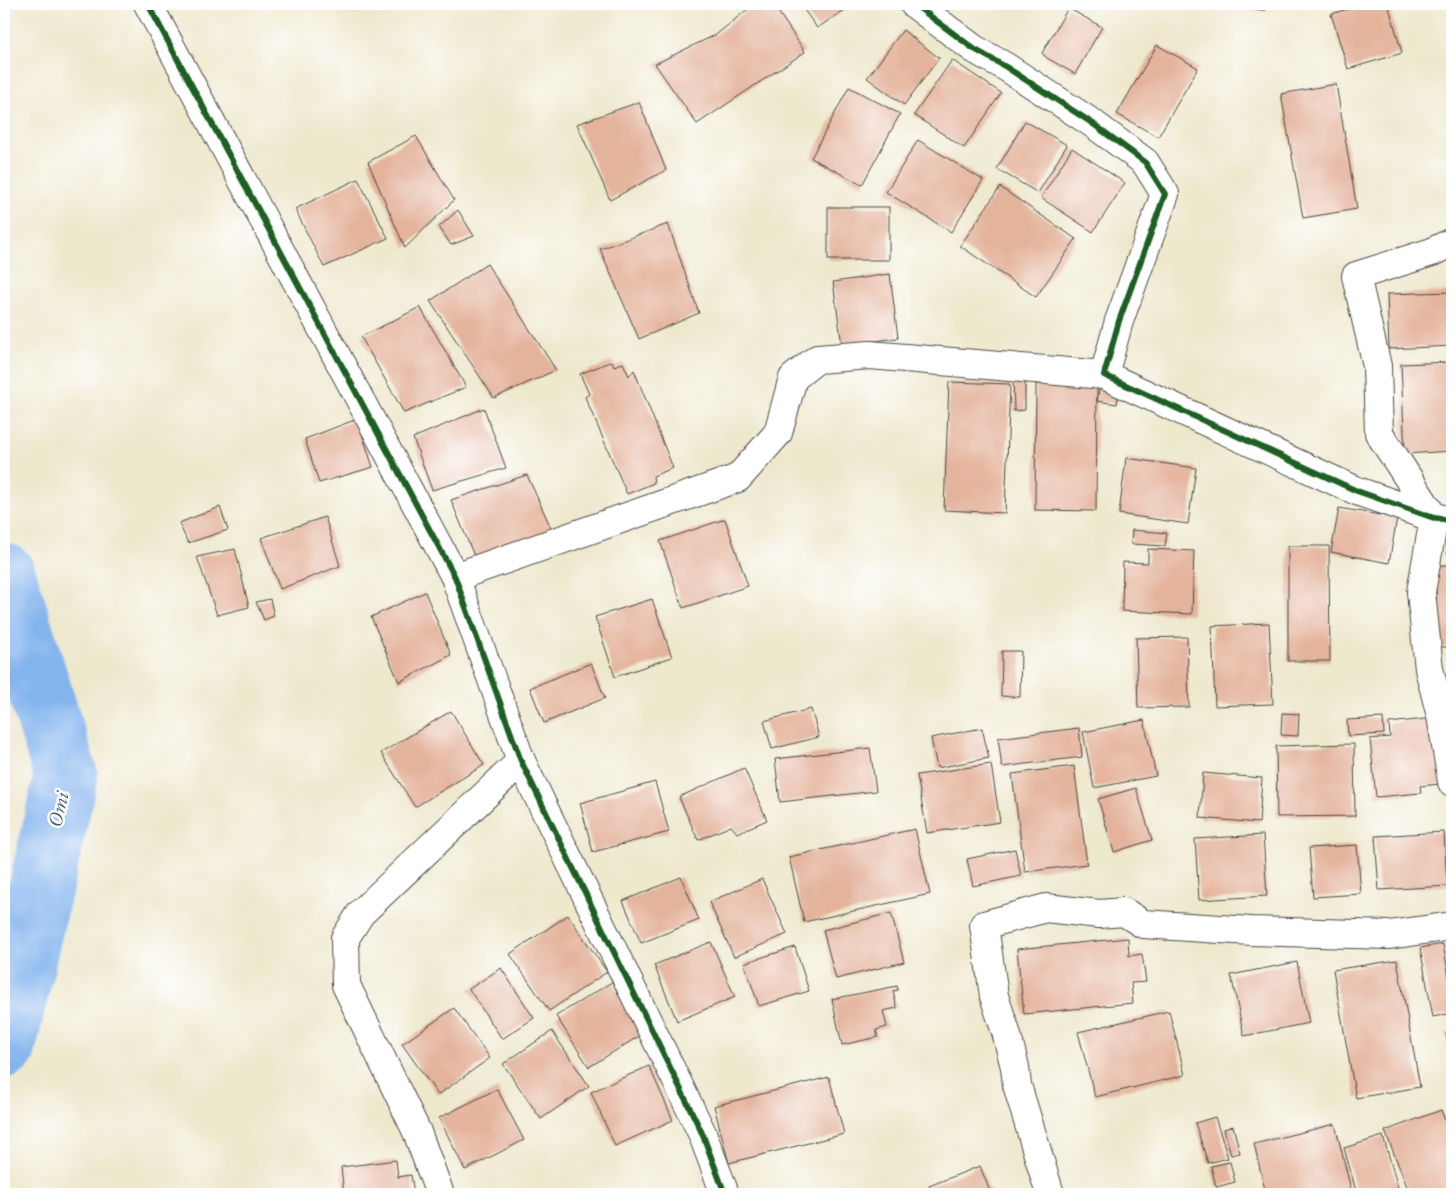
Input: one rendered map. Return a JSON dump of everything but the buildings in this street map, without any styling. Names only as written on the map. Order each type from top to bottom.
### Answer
[{"type":"street","points":[[148,4],[454,577],[520,760],[702,1134],[725,1194]]},
{"type":"street","points":[[914,4],[974,49],[1006,67],[1092,123],[1145,162],[1165,194],[1119,321],[1104,375]]},
{"type":"street","points":[[1443,519],[1379,433],[1377,366],[1356,276],[1432,252],[1452,242]]},
{"type":"street","points":[[454,577],[738,478],[778,433],[793,378],[817,359],[870,355],[1104,375],[1357,491],[1443,519]]},
{"type":"street","points":[[1443,519],[1421,592],[1429,669],[1441,716],[1452,782]]},
{"type":"street","points":[[440,1194],[417,1132],[346,985],[345,938],[361,913],[520,760]]},
{"type":"street","points":[[1050,1194],[1017,1085],[1015,1067],[1006,1032],[994,996],[984,925],[1046,908],[1099,914],[1124,912],[1143,924],[1251,931],[1389,935],[1452,926]]},
{"type":"waterway","name":"Omi","points":[[4,575],[66,776],[4,1047]]},
{"type":"cycle path","points":[[148,4],[455,577],[521,761],[702,1133],[725,1194]]},
{"type":"cycle path","points":[[914,4],[974,49],[1006,67],[1092,123],[1145,162],[1165,194],[1119,321],[1104,375],[1357,491],[1434,518],[1452,520]]}]
